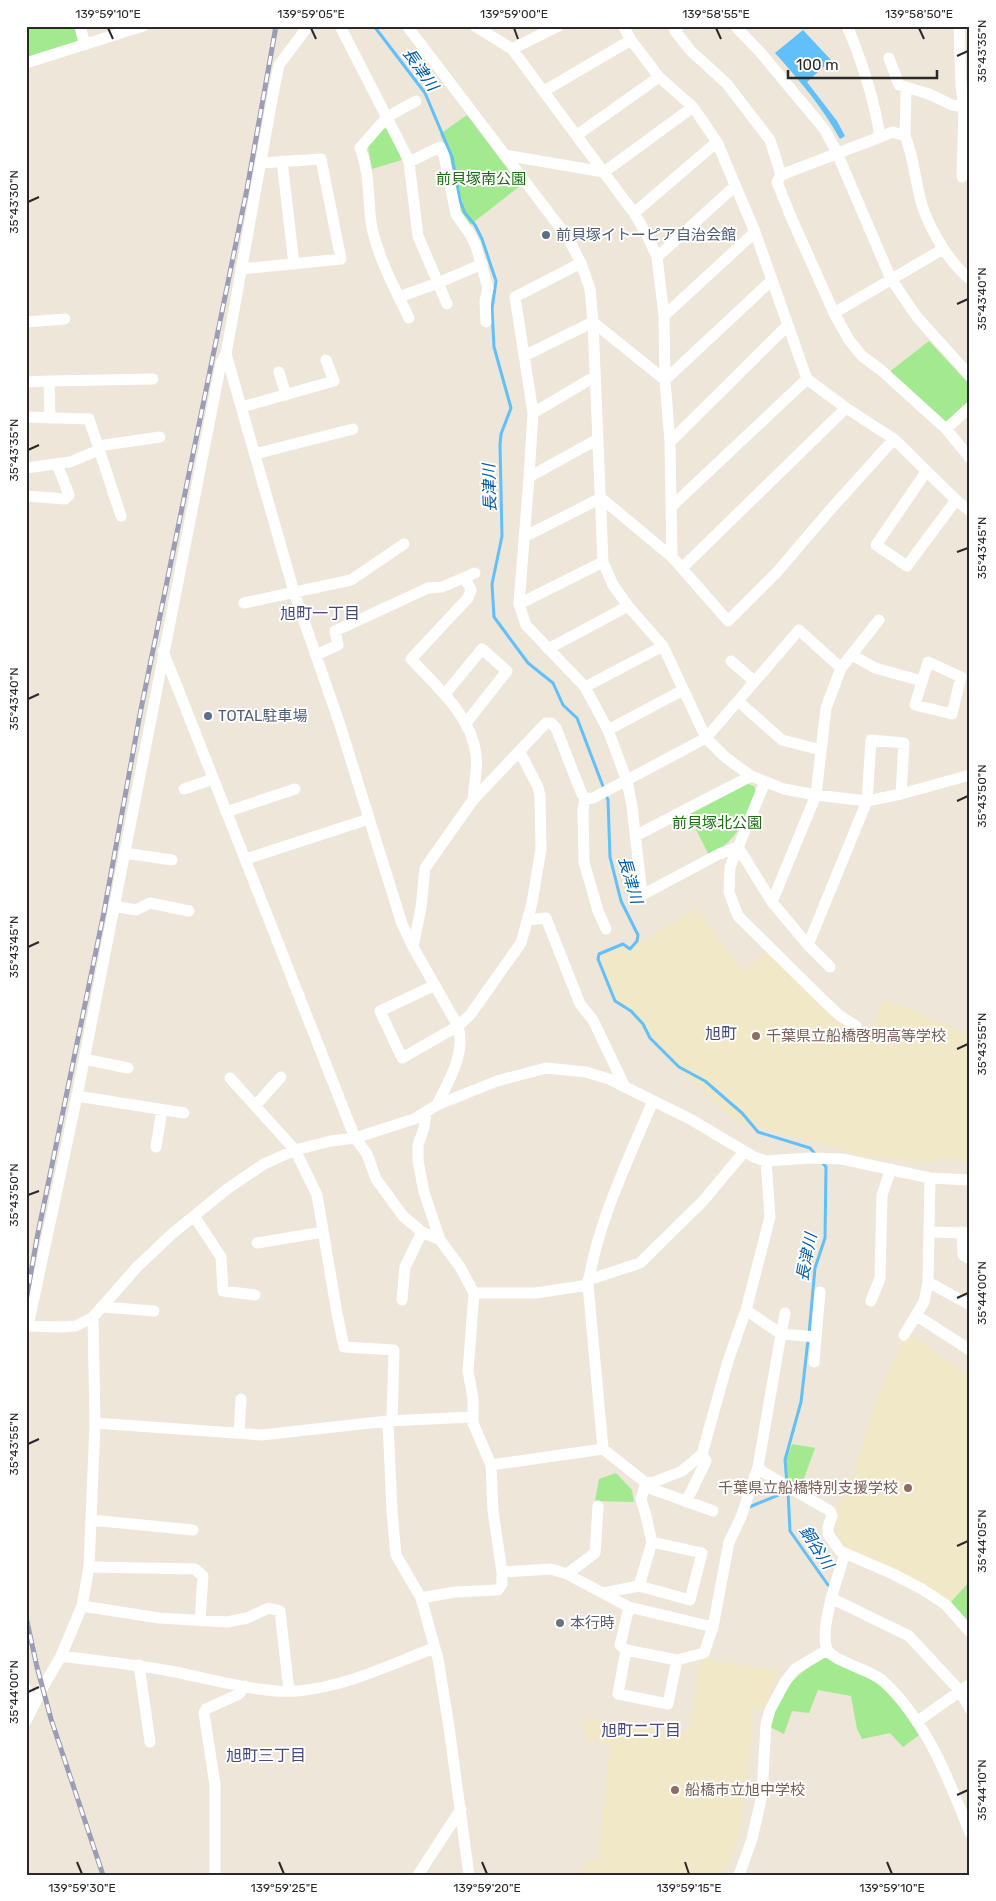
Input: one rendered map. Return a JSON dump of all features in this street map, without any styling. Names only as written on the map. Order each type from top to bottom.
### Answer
[{"type":"street","points":[[80,26],[85,45]]},
{"type":"street","points":[[26,63],[143,26]]},
{"type":"street","points":[[308,26],[279,65],[226,354],[221,363],[77,1096],[27,1326],[76,1326],[93,1316],[137,1267],[194,1216],[227,1189],[264,1164],[295,1150],[331,1141],[356,1138],[414,1119],[437,1105],[497,1081],[546,1068],[586,1072],[609,1079],[690,1119],[744,1152],[766,1161],[810,1158],[842,1159],[930,1178],[970,1180]]},
{"type":"street","points":[[340,26],[409,162],[418,236],[447,304]]},
{"type":"street","points":[[475,26],[512,49],[634,213],[657,257],[664,316],[665,380],[670,442],[672,556]]},
{"type":"street","points":[[512,49],[558,26]]},
{"type":"street","points":[[623,26],[658,77],[693,106],[717,142],[755,232],[807,379],[846,408],[894,439],[926,472],[970,511]]},
{"type":"street","points":[[679,26],[675,31],[690,51],[727,84],[770,140],[781,175]]},
{"type":"street","points":[[735,26],[760,52],[824,130],[837,153],[892,279],[916,317],[970,376]]},
{"type":"street","points":[[847,26],[877,118],[880,137]]},
{"type":"street","points":[[959,26],[961,86],[967,108],[962,177]]},
{"type":"street","points":[[409,27],[568,238],[581,263],[590,289],[593,322],[594,377],[604,562],[613,585],[628,606],[663,646],[706,738],[725,757],[750,776],[784,789],[816,795],[867,801],[901,794],[970,774]]},
{"type":"street","points":[[544,91],[631,40]]},
{"type":"street","points":[[889,58],[899,85],[929,94],[952,105],[967,108]]},
{"type":"street","points":[[577,135],[658,77]]},
{"type":"street","points":[[906,88],[905,136],[923,208],[943,248],[963,274],[970,279]]},
{"type":"street","points":[[409,318],[378,251],[372,226],[366,162],[360,148],[387,117],[416,101]]},
{"type":"street","points":[[504,155],[604,172],[693,106]]},
{"type":"street","points":[[905,136],[894,132],[880,137],[781,175],[777,182],[834,313],[849,340],[862,356],[881,370],[946,429],[970,458]]},
{"type":"street","points":[[634,213],[717,142]]},
{"type":"street","points":[[409,162],[440,147],[444,156],[456,214],[470,234],[482,264],[488,288],[485,301],[486,322]]},
{"type":"street","points":[[241,269],[342,259],[321,158],[261,163]]},
{"type":"street","points":[[282,161],[294,264]]},
{"type":"street","points":[[657,257],[735,186]]},
{"type":"street","points":[[664,316],[755,232]]},
{"type":"street","points":[[834,313],[943,248]]},
{"type":"street","points":[[581,263],[515,298],[532,413],[529,477],[518,604],[526,624],[584,687],[608,730],[627,781],[636,836],[642,895],[719,854],[738,847]]},
{"type":"street","points":[[399,296],[438,283],[482,264]]},
{"type":"street","points":[[665,380],[772,280]]},
{"type":"street","points":[[26,322],[65,319]]},
{"type":"street","points":[[524,356],[593,322]]},
{"type":"street","points":[[593,322],[665,380]]},
{"type":"street","points":[[670,442],[788,325]]},
{"type":"street","points":[[226,354],[294,592],[339,722],[402,924],[458,1026],[460,1051],[455,1068],[437,1105]]},
{"type":"street","points":[[242,407],[334,381],[326,360]]},
{"type":"street","points":[[279,372],[286,395]]},
{"type":"street","points":[[532,413],[594,377]]},
{"type":"street","points":[[26,382],[153,379]]},
{"type":"street","points":[[671,507],[807,379]]},
{"type":"street","points":[[49,382],[50,418]]},
{"type":"street","points":[[682,568],[846,408]]},
{"type":"street","points":[[946,429],[970,408]]},
{"type":"street","points":[[26,417],[88,419],[121,516]]},
{"type":"street","points":[[255,454],[353,429]]},
{"type":"street","points":[[26,468],[70,462],[98,448],[160,437]]},
{"type":"street","points":[[529,477],[598,439]]},
{"type":"street","points":[[601,498],[672,556],[728,621],[777,572],[894,439]]},
{"type":"street","points":[[26,496],[65,499],[69,495],[57,464]]},
{"type":"street","points":[[926,472],[876,545],[907,566],[956,500]]},
{"type":"street","points":[[524,536],[601,498]]},
{"type":"street","points":[[244,603],[351,580],[404,544]]},
{"type":"street","points":[[518,604],[604,562]]},
{"type":"street","points":[[316,655],[338,645],[335,631],[428,588],[442,586],[470,576],[471,590],[468,598],[411,660],[445,694],[466,723],[477,755],[473,800]]},
{"type":"street","points":[[548,649],[628,606]]},
{"type":"street","points":[[772,902],[816,795],[826,708],[841,668],[879,620]]},
{"type":"street","points":[[586,800],[627,781],[706,738],[799,630],[841,668]]},
{"type":"street","points":[[584,687],[663,646]]},
{"type":"street","points":[[445,694],[482,649],[507,671],[466,723]]},
{"type":"street","points":[[164,651],[356,1138],[367,1154],[376,1179],[402,1216],[422,1232],[440,1240]]},
{"type":"street","points":[[852,655],[875,668],[922,680]]},
{"type":"street","points":[[732,661],[754,681]]},
{"type":"street","points":[[928,662],[961,677],[952,714],[915,705],[922,680],[928,662]]},
{"type":"street","points":[[608,730],[683,690]]},
{"type":"street","points":[[738,701],[782,740],[821,750]]},
{"type":"street","points":[[413,947],[421,908],[425,868],[473,800],[546,723],[551,723],[556,728],[580,792],[586,800]]},
{"type":"street","points":[[808,945],[867,801],[871,740],[904,743],[901,794]]},
{"type":"street","points":[[435,985],[380,1011],[402,1058],[458,1026],[470,1015],[522,943],[532,904],[541,849],[540,796],[538,787],[520,752]]},
{"type":"street","points":[[636,836],[750,776]]},
{"type":"street","points":[[184,789],[213,779]]},
{"type":"street","points":[[765,782],[730,867],[729,892],[738,916],[838,1015],[856,1026]]},
{"type":"street","points":[[226,812],[295,789]]},
{"type":"street","points":[[586,800],[583,809],[584,862],[598,911],[606,929]]},
{"type":"street","points":[[246,859],[369,819]]},
{"type":"street","points":[[738,847],[772,902],[808,945],[830,967]]},
{"type":"street","points":[[124,853],[172,860]]},
{"type":"street","points":[[114,906],[136,910],[150,903],[189,911]]},
{"type":"street","points":[[528,920],[546,918],[580,1004],[593,1020],[625,1087]]},
{"type":"street","points":[[84,1059],[128,1068]]},
{"type":"street","points":[[255,1106],[281,1077]]},
{"type":"street","points":[[230,1078],[295,1150],[317,1195],[344,1346],[394,1350],[390,1421],[392,1504],[396,1555],[421,1598],[438,1659],[448,1717],[469,1875]]},
{"type":"street","points":[[77,1096],[184,1113]]},
{"type":"street","points":[[603,1449],[588,1283],[591,1265],[609,1210],[653,1101]]},
{"type":"street","points":[[156,1146],[162,1110]]},
{"type":"street","points":[[421,1598],[455,1592],[498,1590],[502,1584],[493,1511],[491,1465],[472,1417],[473,1398],[468,1371],[474,1293],[460,1267],[440,1240],[424,1192],[418,1161],[418,1145],[424,1128],[426,1112]]},
{"type":"street","points":[[474,1293],[536,1293],[588,1283],[640,1263],[702,1201],[744,1152]]},
{"type":"street","points":[[646,1483],[654,1482],[682,1471],[702,1454],[728,1361],[746,1310],[770,1216],[766,1161]]},
{"type":"street","points":[[871,1301],[880,1278],[882,1195],[891,1169]]},
{"type":"street","points":[[904,1335],[924,1302],[928,1282],[930,1178]]},
{"type":"street","points":[[194,1216],[221,1257],[223,1291],[255,1294]]},
{"type":"street","points":[[257,1243],[324,1232]]},
{"type":"street","points":[[402,1300],[405,1268],[422,1232]]},
{"type":"street","points":[[930,1232],[966,1233],[963,1255],[970,1259]]},
{"type":"street","points":[[928,1282],[970,1305]]},
{"type":"street","points":[[814,1362],[820,1292]]},
{"type":"street","points":[[103,1307],[154,1311]]},
{"type":"street","points":[[746,1310],[782,1334],[816,1337]]},
{"type":"street","points":[[629,1607],[620,1646],[626,1650],[677,1660],[704,1653],[713,1627],[729,1542],[741,1517],[758,1467],[785,1313]]},
{"type":"street","points":[[26,1721],[61,1656],[82,1606],[90,1567],[95,1423],[93,1316]]},
{"type":"street","points":[[917,1316],[970,1350]]},
{"type":"street","points":[[239,1433],[240,1399]]},
{"type":"street","points":[[95,1423],[262,1435],[390,1421],[472,1417]]},
{"type":"street","points":[[491,1465],[603,1449],[652,1489],[713,1512]]},
{"type":"street","points":[[686,1502],[706,1461],[702,1454]]},
{"type":"street","points":[[758,1467],[830,1511],[832,1516],[828,1527],[828,1534],[840,1551],[894,1574],[922,1589],[946,1605],[970,1632]]},
{"type":"street","points":[[639,1586],[652,1542],[640,1499],[646,1483]]},
{"type":"street","points":[[566,1574],[595,1553],[598,1506]]},
{"type":"street","points":[[92,1520],[194,1530]]},
{"type":"street","points":[[603,1593],[639,1586],[690,1600],[702,1553],[652,1542]]},
{"type":"street","points":[[845,1554],[831,1598],[825,1634],[827,1650],[834,1658],[877,1676],[895,1693],[918,1721],[945,1772],[970,1833]]},
{"type":"street","points":[[90,1567],[195,1569],[202,1576],[200,1621]]},
{"type":"street","points":[[502,1572],[551,1570],[566,1574],[629,1607],[713,1627]]},
{"type":"street","points":[[831,1598],[909,1636],[960,1690],[970,1709]]},
{"type":"street","points":[[82,1606],[159,1618],[228,1622],[247,1618],[269,1608],[280,1611],[289,1691]]},
{"type":"street","points":[[61,1656],[139,1666],[262,1689],[289,1691],[326,1687],[350,1680],[434,1648]]},
{"type":"street","points":[[626,1650],[618,1694],[668,1704],[677,1660]]},
{"type":"street","points":[[739,1875],[752,1839],[762,1795],[766,1724],[770,1710],[785,1682],[795,1669],[827,1650]]},
{"type":"street","points":[[139,1666],[150,1742]]},
{"type":"street","points":[[918,1721],[970,1684]]},
{"type":"street","points":[[215,1875],[215,1785],[204,1713],[206,1709],[239,1694],[245,1686]]},
{"type":"street","points":[[26,1689],[32,1707]]},
{"type":"street","points":[[418,1875],[461,1809]]},
{"type":"shaded area","name":"千葉県立船橋啓明高等学校","points":[[696,908],[744,971],[768,949],[846,1027],[866,1038],[884,999],[970,1034],[970,1162],[940,1159],[926,1164],[861,1155],[733,1120],[665,1055],[630,1011],[613,1000],[614,996],[600,959],[600,955],[622,946],[630,950],[638,941],[646,941],[656,932]]},
{"type":"shaded area","name":"千葉県立船橋特別支援学校","points":[[910,1335],[970,1376],[970,1581],[951,1602],[924,1585],[844,1547],[836,1530],[837,1508],[856,1468],[876,1400],[896,1354],[905,1338]]},
{"type":"shaded area","name":"船橋市立旭中学校","points":[[702,1655],[719,1662],[779,1670],[764,1711],[753,1709],[752,1737],[739,1836],[725,1875],[579,1875],[584,1861],[598,1861],[610,1744],[585,1740],[584,1718],[688,1733]]},
{"type":"green space","points":[[26,26],[74,26],[78,42],[26,59]]},
{"type":"green space","name":"前貝塚南公園","points":[[467,115],[520,186],[470,225],[460,211],[449,154],[440,134]]},
{"type":"green space","points":[[382,128],[389,129],[402,160],[372,169],[368,146]]},
{"type":"green space","points":[[929,341],[970,385],[970,404],[944,423],[888,373]]},
{"type":"green space","name":"前貝塚北公園","points":[[746,783],[754,786],[755,793],[743,821],[724,846],[709,855],[688,814]]},
{"type":"green space","points":[[792,1444],[815,1448],[801,1487],[789,1481],[786,1460]]},
{"type":"green space","points":[[616,1473],[632,1490],[634,1502],[595,1501],[599,1479]]},
{"type":"green space","points":[[970,1581],[970,1623],[951,1602]]},
{"type":"green space","points":[[824,1654],[863,1672],[892,1695],[919,1735],[903,1747],[890,1733],[862,1739],[857,1729],[851,1696],[818,1690],[809,1713],[792,1711],[784,1734],[770,1727],[773,1709],[791,1682]]},
{"type":"water","points":[[803,30],[831,60],[807,82],[837,121],[845,136],[840,139],[818,104],[775,53]]},
{"type":"waterway","name":"長津川","points":[[374,26],[425,93],[452,157],[460,201],[465,213],[475,225],[482,239],[496,281],[492,309],[494,347],[511,408],[501,434],[500,445],[502,536],[492,584],[494,617],[528,663],[553,683],[563,705],[577,718],[604,789]]},
{"type":"waterway","name":"長津川","points":[[606,795],[608,800],[610,857],[621,901],[638,935],[637,941],[630,949],[623,944],[599,954],[598,959],[615,1001],[631,1011],[643,1024],[650,1038],[679,1067],[705,1081],[742,1113],[758,1132],[810,1148],[815,1154]]},
{"type":"waterway","name":"長津川","points":[[809,1334],[815,1268],[825,1238],[826,1167],[821,1161]]},
{"type":"waterway","name":"長津川","points":[[787,1483],[785,1460],[801,1402],[808,1340]]},
{"type":"waterway","name":"長津川","points":[[747,1508],[788,1491],[788,1489]]},
{"type":"waterway","name":"銅谷川","points":[[788,1491],[790,1531],[828,1585]]},
{"type":"railway","points":[[26,1301],[37,1238],[104,912],[140,714],[247,189],[276,26]]},
{"type":"railway","points":[[26,1617],[51,1719],[103,1875]]},
{"type":"place","name":"前貝塚イトーピア自治会館","points":[[546,235]]},
{"type":"place","name":"TOTAL駐車場","points":[[208,716]]},
{"type":"place","name":"千葉県立船橋啓明高等学校","points":[[756,1036]]},
{"type":"place","name":"千葉県立船橋特別支援学校","points":[[908,1488]]},
{"type":"place","name":"本行時","points":[[560,1623]]},
{"type":"place","name":"船橋市立旭中学校","points":[[675,1790]]},
{"type":"district","name":"旭町一丁目","points":[[320,613]]},
{"type":"district","name":"旭町","points":[[721,1033]]},
{"type":"district","name":"旭町二丁目","points":[[641,1730]]},
{"type":"district","name":"旭町三丁目","points":[[266,1755]]}]
